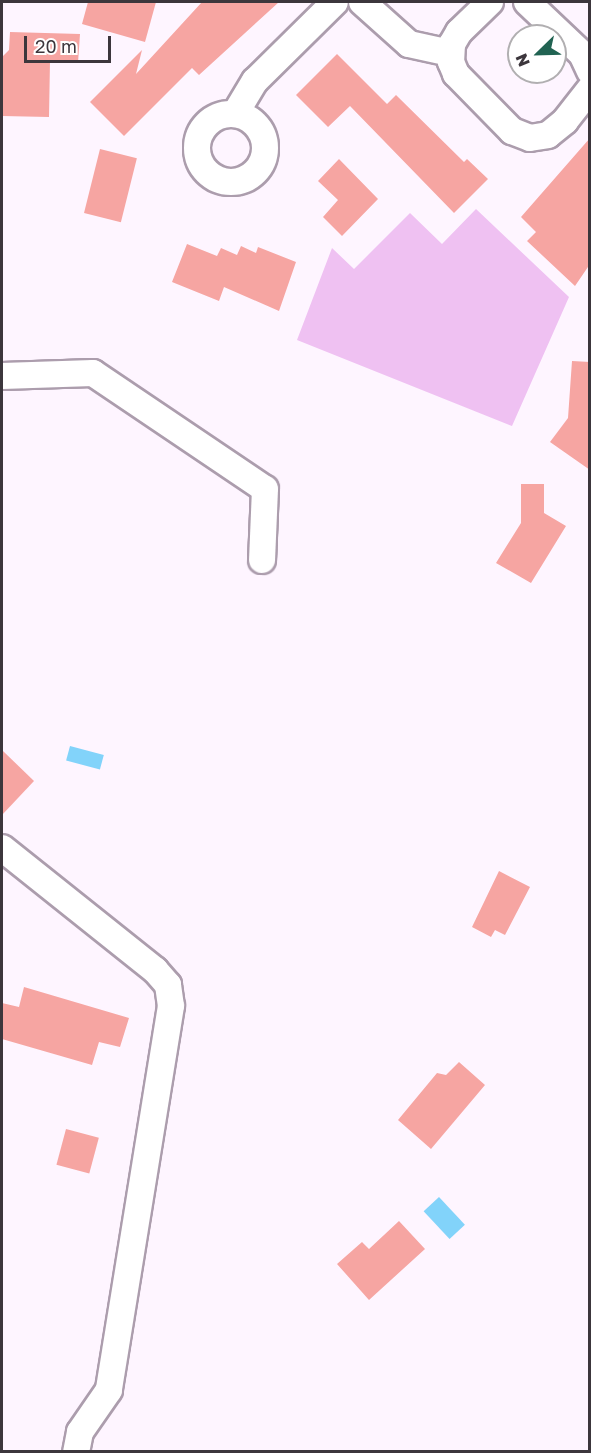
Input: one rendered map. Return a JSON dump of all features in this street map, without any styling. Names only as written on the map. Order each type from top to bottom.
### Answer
[{"type":"street","points":[[235,114],[255,81],[335,2]]},
{"type":"street","points":[[362,2],[409,44],[450,53]]},
{"type":"street","points":[[490,2],[459,32],[450,53],[456,74],[512,130],[530,138],[548,135],[565,121],[590,89]]},
{"type":"street","points":[[527,2],[582,54],[590,71]]},
{"type":"street","points":[[2,376],[93,373],[265,489],[262,560]]},
{"type":"street","points":[[2,848],[155,970],[168,985],[171,1006],[109,1390],[80,1432],[76,1452]]},
{"type":"shaded area","points":[[476,209],[569,297],[512,426],[297,340],[332,248],[354,269],[410,213],[442,244]]},
{"type":"water","points":[[70,746],[104,755],[100,770],[66,760]]},
{"type":"water","points":[[439,1197],[465,1225],[450,1239],[424,1211]]},
{"type":"building","points":[[88,2],[156,2],[145,42],[82,24]]},
{"type":"building","points":[[202,2],[279,2],[199,75],[192,68],[124,136],[90,102],[142,50],[136,74]]},
{"type":"building","points":[[10,32],[80,34],[78,63],[50,61],[49,117],[2,116],[2,57],[9,50]]},
{"type":"building","points":[[337,54],[387,104],[396,95],[464,162],[467,159],[488,179],[454,213],[350,106],[328,127],[296,95]]},
{"type":"building","points":[[590,138],[590,264],[575,286],[527,241],[536,232],[521,217]]},
{"type":"building","points":[[100,149],[137,158],[121,222],[84,213]]},
{"type":"building","points":[[339,159],[378,199],[342,236],[323,217],[338,200],[318,181]]},
{"type":"building","points":[[187,244],[217,256],[221,248],[237,255],[241,246],[256,253],[258,247],[296,262],[279,311],[224,287],[219,301],[172,282]]},
{"type":"building","points":[[572,361],[590,362],[590,470],[550,442],[568,418]]},
{"type":"building","points":[[521,484],[544,484],[544,513],[566,526],[531,583],[496,563],[521,523]]},
{"type":"building","points":[[2,750],[34,781],[2,815]]},
{"type":"building","points":[[499,871],[530,887],[505,935],[495,930],[491,937],[472,927]]},
{"type":"building","points":[[24,987],[129,1018],[120,1047],[99,1042],[92,1065],[2,1039],[2,1003],[19,1007]]},
{"type":"building","points":[[459,1062],[485,1085],[431,1149],[398,1120],[437,1073],[446,1075]]},
{"type":"building","points":[[66,1129],[99,1138],[89,1174],[56,1165]]},
{"type":"building","points":[[399,1221],[425,1249],[369,1300],[337,1264],[362,1242],[369,1249]]}]
